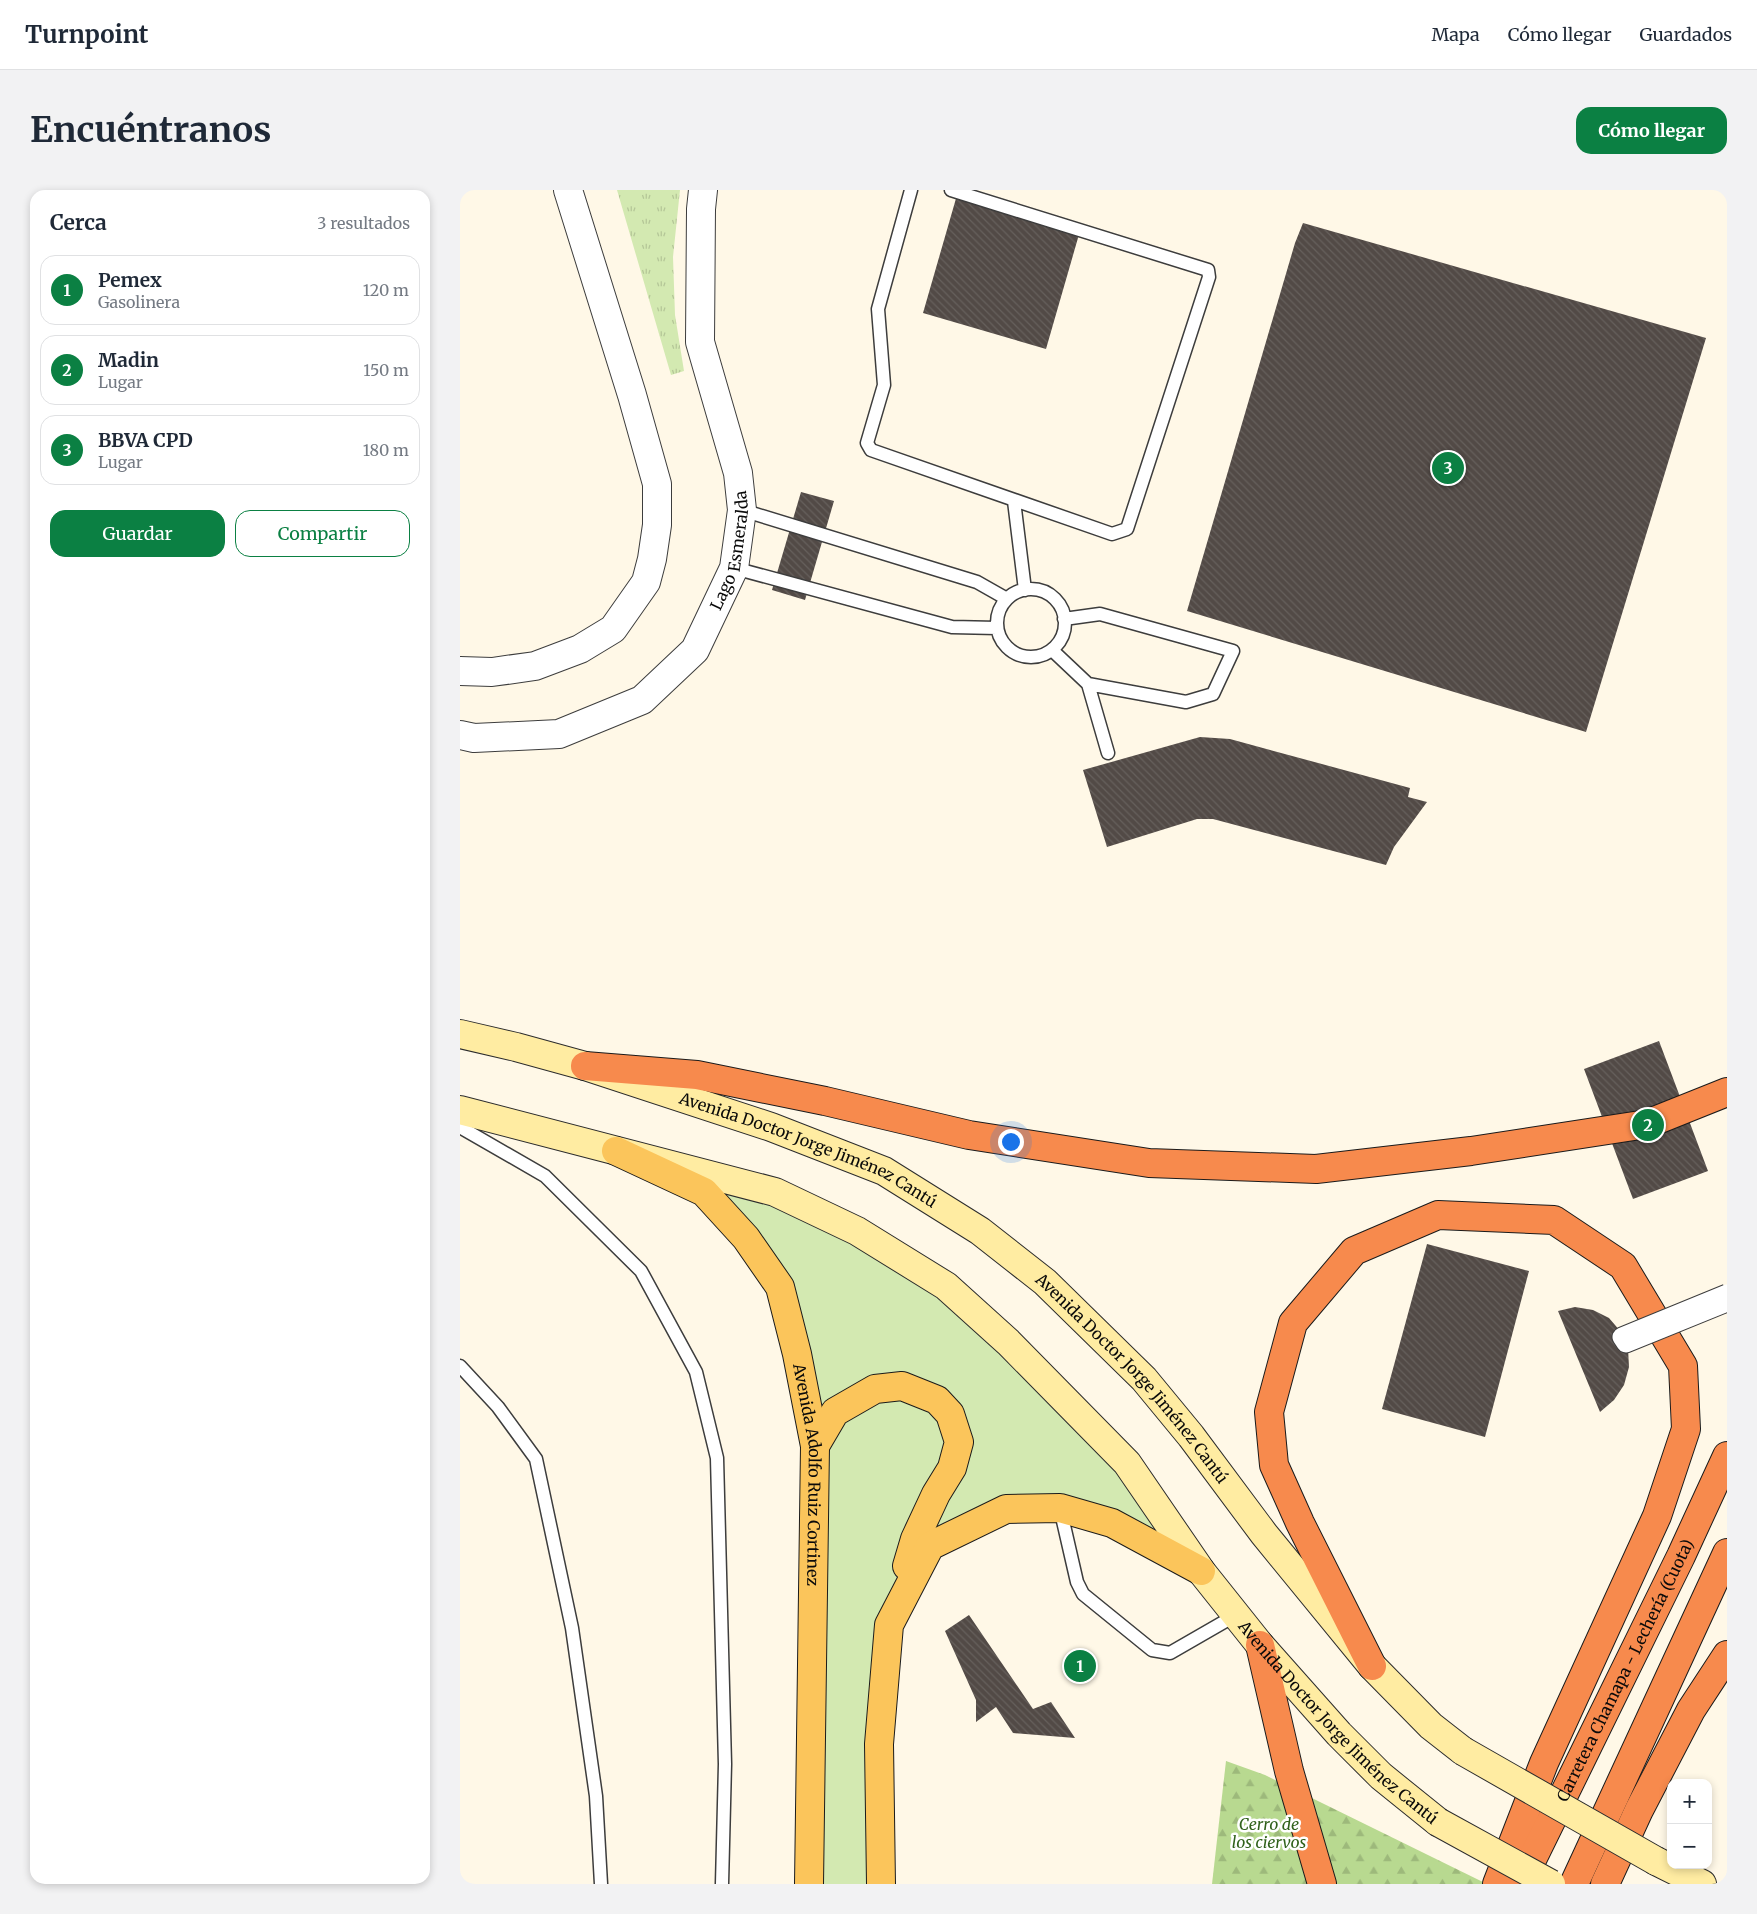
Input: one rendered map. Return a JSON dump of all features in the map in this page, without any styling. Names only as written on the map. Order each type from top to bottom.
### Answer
[{"type":"highway","points":[[586,1066],[697,1075],[825,1101],[969,1135],[1149,1163],[1316,1168],[1471,1151],[1647,1124],[1727,1092]]},
{"type":"highway","points":[[1372,1666],[1300,1523],[1274,1465],[1269,1412],[1293,1323],[1354,1251],[1438,1215],[1554,1220],[1623,1266],[1683,1366],[1686,1429],[1657,1516],[1544,1763],[1497,1884]]},
{"type":"highway","name":"Carretera Chamapa - Lechería (Cuota)","points":[[1520,1884],[1681,1556],[1727,1456]]},
{"type":"highway","points":[[1574,1884],[1727,1553]]},
{"type":"highway","points":[[1260,1645],[1289,1771],[1322,1884]]},
{"type":"highway","points":[[1605,1884],[1639,1810],[1691,1710],[1727,1656]]},
{"type":"main road","points":[[460,1024],[516,1046]]},
{"type":"main road","name":"Avenida Doctor Jorge Jiménez Cantú","points":[[460,1034],[516,1046],[586,1066],[771,1127],[884,1171],[980,1231],[1045,1282],[1144,1379],[1264,1534],[1372,1666],[1431,1726],[1463,1751],[1656,1861],[1702,1884]]},
{"type":"main road","name":"Avenida Doctor Jorge Jiménez Cantú","points":[[460,1110],[775,1192],[857,1232],[946,1286],[1068,1400],[1127,1463],[1201,1572],[1260,1645],[1339,1734],[1381,1776],[1438,1822],[1551,1884]]},
{"type":"main road","name":"Avenida Adolfo Ruiz Cortinez","points":[[616,1151],[704,1192],[746,1238],[780,1287],[797,1354],[815,1446],[809,1884]]},
{"type":"main road","points":[[815,1446],[834,1412],[875,1389],[902,1386],[937,1400],[950,1414],[959,1442],[952,1468],[936,1494],[915,1539],[889,1625],[879,1744],[881,1884]]},
{"type":"main road","points":[[889,1625],[930,1546],[1006,1509],[1060,1508],[1112,1523],[1201,1572]]},
{"type":"street","points":[[460,671],[492,672],[535,666],[580,649],[613,629],[646,582],[652,560],[657,525],[657,484],[632,395],[568,190]]},
{"type":"street","name":"Lago Esmeralda","points":[[460,735],[474,738],[559,734],[642,700],[695,650],[734,568],[742,510],[738,473],[700,342],[701,209],[703,190]]},
{"type":"street","points":[[1727,1294],[1622,1337],[1626,1342],[1727,1302]]},
{"type":"lane","points":[[911,190],[878,309],[884,385],[867,443],[871,450],[1112,534],[1127,528],[1210,277],[1208,270],[951,190]]},
{"type":"lane","points":[[1014,501],[1026,590]]},
{"type":"lane","points":[[742,510],[977,582],[1007,599]]},
{"type":"lane","points":[[734,568],[952,628],[997,628]]},
{"type":"lane","points":[[1026,590],[1041,592],[1055,600],[1061,608],[1064,619],[1064,630],[1052,650],[1030,657],[1008,649],[1001,640],[997,628],[1000,608],[1007,599],[1016,593],[1026,590]]},
{"type":"lane","points":[[1064,619],[1100,614],[1233,651],[1212,694],[1186,702],[1088,684]]},
{"type":"lane","points":[[1052,650],[1088,684],[1108,753]]},
{"type":"lane","points":[[460,1127],[545,1176],[641,1271],[696,1372],[717,1458],[726,1764],[722,1884]]},
{"type":"lane","points":[[460,1366],[498,1406],[536,1458],[550,1532],[572,1628],[596,1796],[601,1884]]},
{"type":"lane","points":[[1060,1508],[1076,1582],[1083,1594],[1152,1650],[1170,1653],[1236,1615]]},
{"type":"green space","points":[[617,190],[680,190],[673,257],[675,315],[684,371],[671,375]]},
{"type":"green space","points":[[704,1192],[775,1192],[1008,1342],[1201,1571],[1060,1507],[930,1546],[889,1625],[881,1884],[809,1884],[815,1446],[780,1287]]},
{"type":"green space","name":"Cerro de los ciervos","points":[[1226,1761],[1265,1775],[1487,1884],[1212,1884]]},
{"type":"building","points":[[957,195],[1080,231],[1046,349],[923,313]]},
{"type":"building","points":[[1303,223],[1706,338],[1586,732],[1187,611],[1295,243]]},
{"type":"building","points":[[801,492],[834,501],[805,600],[772,590]]},
{"type":"building","points":[[1200,737],[1230,739],[1410,788],[1408,797],[1427,802],[1394,847],[1386,865],[1213,819],[1197,819],[1107,847],[1083,770]]},
{"type":"building","points":[[1659,1041],[1708,1171],[1633,1199],[1584,1069]]},
{"type":"building","points":[[1427,1244],[1529,1271],[1485,1437],[1382,1409]]},
{"type":"building","points":[[1575,1307],[1593,1310],[1609,1318],[1621,1332],[1628,1348],[1629,1367],[1624,1385],[1614,1400],[1600,1412],[1558,1311]]},
{"type":"building","points":[[969,1615],[1033,1709],[1051,1702],[1075,1738],[1013,1733],[996,1707],[976,1722],[976,1700],[945,1631]]},
{"type":"place","name":"BBVA CPD","points":[[1448,468]]},
{"type":"place","name":"Madin","points":[[1648,1125]]},
{"type":"place","name":"Pemex","points":[[1080,1666]]}]
